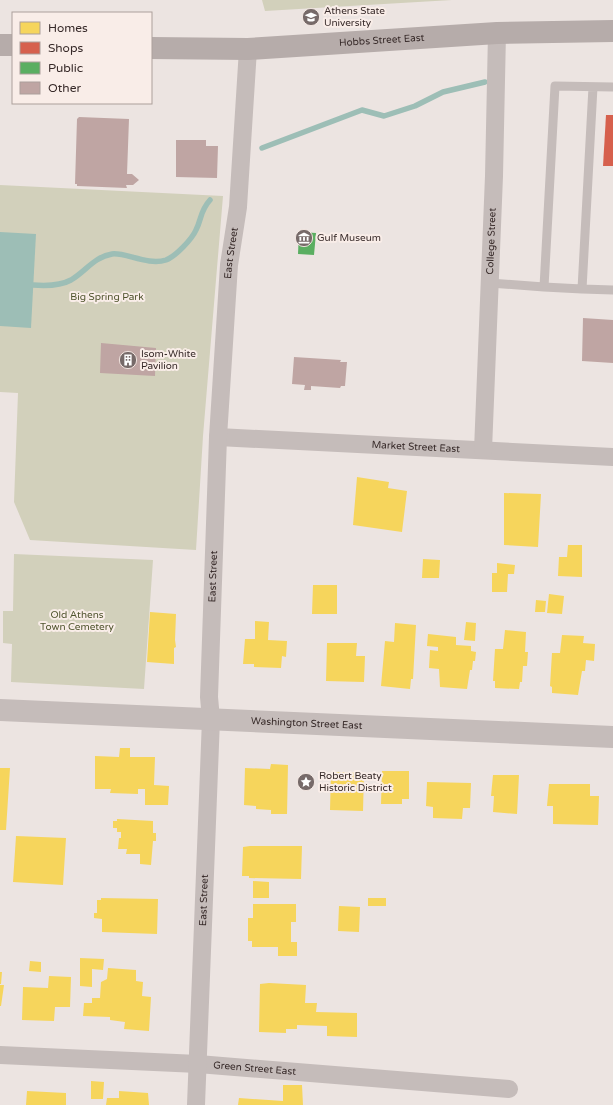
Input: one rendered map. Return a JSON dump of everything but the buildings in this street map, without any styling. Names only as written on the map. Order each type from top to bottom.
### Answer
[{"type":"main road","name":"Hobbs Street East","points":[[152,48],[248,49],[497,33],[613,31]]},
{"type":"main road","points":[[0,44],[12,45]]},
{"type":"street","name":"College Street","points":[[483,450],[490,283],[497,33]]},
{"type":"street","name":"East Street","points":[[196,1105],[211,719],[209,697],[218,437],[229,264],[238,207],[248,49]]},
{"type":"street","name":"Market Street East","points":[[218,437],[613,457]]},
{"type":"street","name":"Washington Street East","points":[[0,710],[613,737]]},
{"type":"street","name":"Green Street East","points":[[0,1055],[198,1064],[509,1089]]},
{"type":"lane","points":[[544,287],[554,86],[613,86]]},
{"type":"lane","points":[[582,288],[593,87]]},
{"type":"lane","points":[[490,283],[613,290]]},
{"type":"green space","points":[[262,0],[452,0],[265,11]]},
{"type":"green space","name":"Big Spring Park","points":[[0,185],[223,196],[203,436],[196,550],[30,540],[14,502],[18,393],[0,392]]},
{"type":"green space","name":"Old Athens Town Cemetery","points":[[14,554],[153,560],[144,689],[11,682],[12,644],[3,643],[3,611],[13,611]]},
{"type":"water","points":[[0,232],[36,234],[31,328],[0,326]]},
{"type":"waterway","points":[[262,148],[362,110],[384,116],[415,106],[443,92],[485,82]]},
{"type":"waterway","points":[[33,285],[53,285],[67,282],[95,261],[112,254],[152,261],[166,260],[179,251],[194,234],[204,208],[210,200]]},
{"type":"place","name":"Athens State University","points":[[311,17]]},
{"type":"place","name":"Gulf Museum","points":[[304,238]]},
{"type":"place","name":"Isom-White Pavilion","points":[[128,360]]},
{"type":"place","name":"Robert Beaty Historic District","points":[[306,782]]}]
